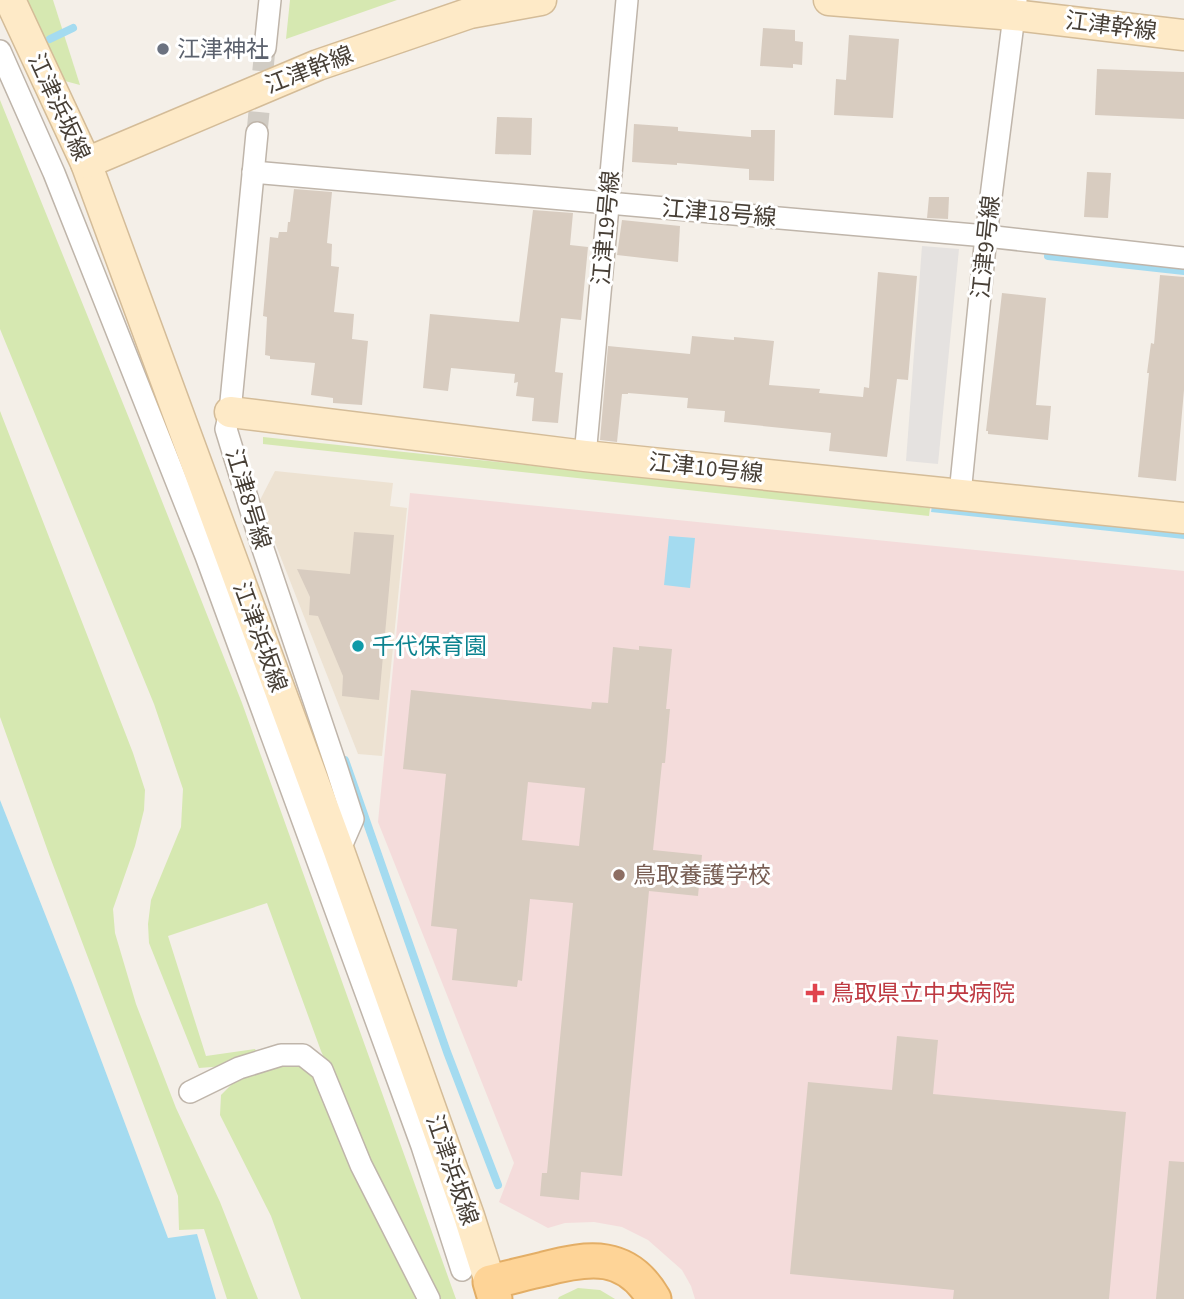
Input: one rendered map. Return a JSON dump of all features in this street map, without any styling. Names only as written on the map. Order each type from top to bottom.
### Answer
[{"type":"main road","points":[[482,1284],[584,1260],[611,1262],[633,1273],[654,1299]]},
{"type":"street","name":"江津浜坂線","points":[[10,0],[86,163],[339,851],[469,1216],[482,1284]]},
{"type":"street","points":[[265,48],[270,0]]},
{"type":"street","name":"江津幹線","points":[[86,163],[318,65],[470,13],[541,0]]},
{"type":"street","name":"江津19号線","points":[[584,456],[627,0]]},
{"type":"street","name":"江津幹線","points":[[829,0],[1015,7],[1184,35]]},
{"type":"street","name":"江津9号線","points":[[960,494],[986,236],[1015,7]]},
{"type":"street","points":[[0,51],[59,186],[206,556],[422,1146],[482,1284]]},
{"type":"street","name":"江津8号線","points":[[257,133],[230,412],[226,429],[352,819],[339,851]]},
{"type":"street","name":"江津18号線","points":[[253,172],[986,236],[1184,258]]},
{"type":"street","name":"江津10号線","points":[[230,412],[584,456],[1184,518]]},
{"type":"street","points":[[190,1093],[239,1068],[281,1055],[303,1055],[322,1070],[361,1165],[429,1299]]},
{"type":"shaded area","points":[[922,246],[959,249],[938,464],[906,461]]},
{"type":"shaded area","points":[[275,471],[393,483],[390,506],[407,508],[382,756],[358,754],[259,502]]},
{"type":"shaded area","name":"鳥取県立中央病院","points":[[410,493],[1184,571],[1184,1299],[695,1299],[682,1270],[648,1240],[622,1227],[594,1222],[565,1223],[548,1228],[499,1202],[514,1163],[378,822]]},
{"type":"green space","points":[[27,0],[53,0],[80,85],[65,81]]},
{"type":"green space","points":[[290,0],[397,0],[286,39]]},
{"type":"green space","points":[[0,100],[242,703],[456,1299],[436,1299],[402,1233],[321,1051],[267,903],[168,936],[206,1056],[255,1049],[258,1055],[225,1066],[199,1068],[149,943],[151,900],[181,827],[183,789],[154,704],[0,329]]},
{"type":"green space","points":[[0,411],[145,790],[144,810],[135,846],[113,909],[115,933],[136,1004],[176,1108],[220,1202],[258,1299],[227,1299],[204,1229],[179,1230],[178,1196],[0,717]]},
{"type":"green space","points":[[263,437],[930,508],[929,516],[263,444]]},
{"type":"green space","points":[[285,1061],[302,1062],[312,1070],[422,1299],[301,1299],[271,1216],[220,1115],[221,1095],[239,1077]]},
{"type":"green space","points":[[578,1288],[600,1290],[615,1299],[558,1299]]},
{"type":"water","points":[[932,506],[1184,532],[1184,539],[931,512]]},
{"type":"water","points":[[669,536],[695,538],[690,588],[664,585]]},
{"type":"water","points":[[0,800],[168,1238],[197,1234],[216,1299],[0,1299]]},
{"type":"building","points":[[763,28],[795,30],[795,41],[803,42],[802,65],[793,64],[793,68],[760,66]]},
{"type":"building","points":[[849,35],[899,39],[893,118],[834,115],[836,79],[846,80]]},
{"type":"building","points":[[1097,69],[1184,72],[1184,119],[1095,115]]},
{"type":"building","points":[[497,117],[532,118],[531,155],[495,154]]},
{"type":"building","points":[[634,124],[751,137],[751,130],[775,130],[774,181],[749,180],[749,169],[632,162]]},
{"type":"building","points":[[1087,172],[1111,173],[1108,218],[1084,217]]},
{"type":"building","points":[[294,189],[332,192],[327,243],[332,244],[331,266],[339,267],[334,312],[354,314],[352,339],[368,341],[362,405],[333,403],[333,398],[311,395],[315,363],[270,359],[270,356],[265,355],[267,317],[263,316],[270,237],[278,238],[279,232],[287,232]]},
{"type":"building","points":[[929,197],[949,197],[948,219],[927,218]]},
{"type":"building","points":[[533,210],[573,213],[570,245],[588,247],[581,320],[561,318],[555,372],[563,373],[558,423],[532,421],[534,398],[516,396],[518,382],[514,383],[515,374],[451,368],[448,391],[423,388],[430,314],[519,322]]},
{"type":"building","points":[[622,220],[680,226],[678,262],[617,255]]},
{"type":"building","points":[[878,272],[917,276],[908,380],[897,379],[887,457],[829,451],[831,433],[724,422],[725,411],[687,408],[688,398],[628,393],[622,394],[617,442],[600,440],[608,346],[690,354],[692,336],[774,341],[769,385],[820,389],[819,393],[863,397],[864,387],[869,388]]},
{"type":"building","points":[[1160,275],[1184,277],[1184,390],[1176,481],[1138,477],[1147,373],[1151,343],[1154,344]]},
{"type":"building","points":[[1002,293],[1046,298],[1036,405],[1051,406],[1048,440],[988,434],[986,431]]},
{"type":"building","name":"千代保育園","points":[[354,532],[394,535],[379,700],[342,696],[343,676],[318,616],[309,615],[310,597],[297,569],[350,574]]},
{"type":"building","points":[[639,646],[672,649],[666,709],[670,709],[665,763],[662,763],[653,850],[702,855],[698,896],[649,891],[622,1176],[581,1172],[579,1200],[540,1196],[542,1173],[547,1173],[573,903],[530,899],[522,981],[518,980],[517,987],[452,980],[457,929],[431,926],[446,774],[403,769],[411,690],[591,709],[592,702],[608,703],[613,647],[639,650]],"holes":[[[528,782],[585,788],[579,846],[522,840]]]},
{"type":"building","points":[[897,1036],[938,1040],[933,1094],[1126,1112],[1109,1299],[953,1299],[954,1290],[790,1274],[808,1082],[892,1090]]},
{"type":"building","points":[[1169,1161],[1184,1162],[1184,1299],[1156,1299]]},
{"type":"waterway","points":[[50,39],[73,28]]},
{"type":"waterway","points":[[1048,256],[1184,271]]},
{"type":"waterway","points":[[345,760],[447,1052],[498,1185]]},
{"type":"tunnel","points":[[257,133],[265,48]]},
{"type":"place","name":"江津神社","points":[[163,49]]},
{"type":"place","name":"千代保育園","points":[[358,646]]},
{"type":"place","name":"鳥取養護学校","points":[[619,875]]},
{"type":"place","name":"鳥取県立中央病院","points":[[815,993]]}]
